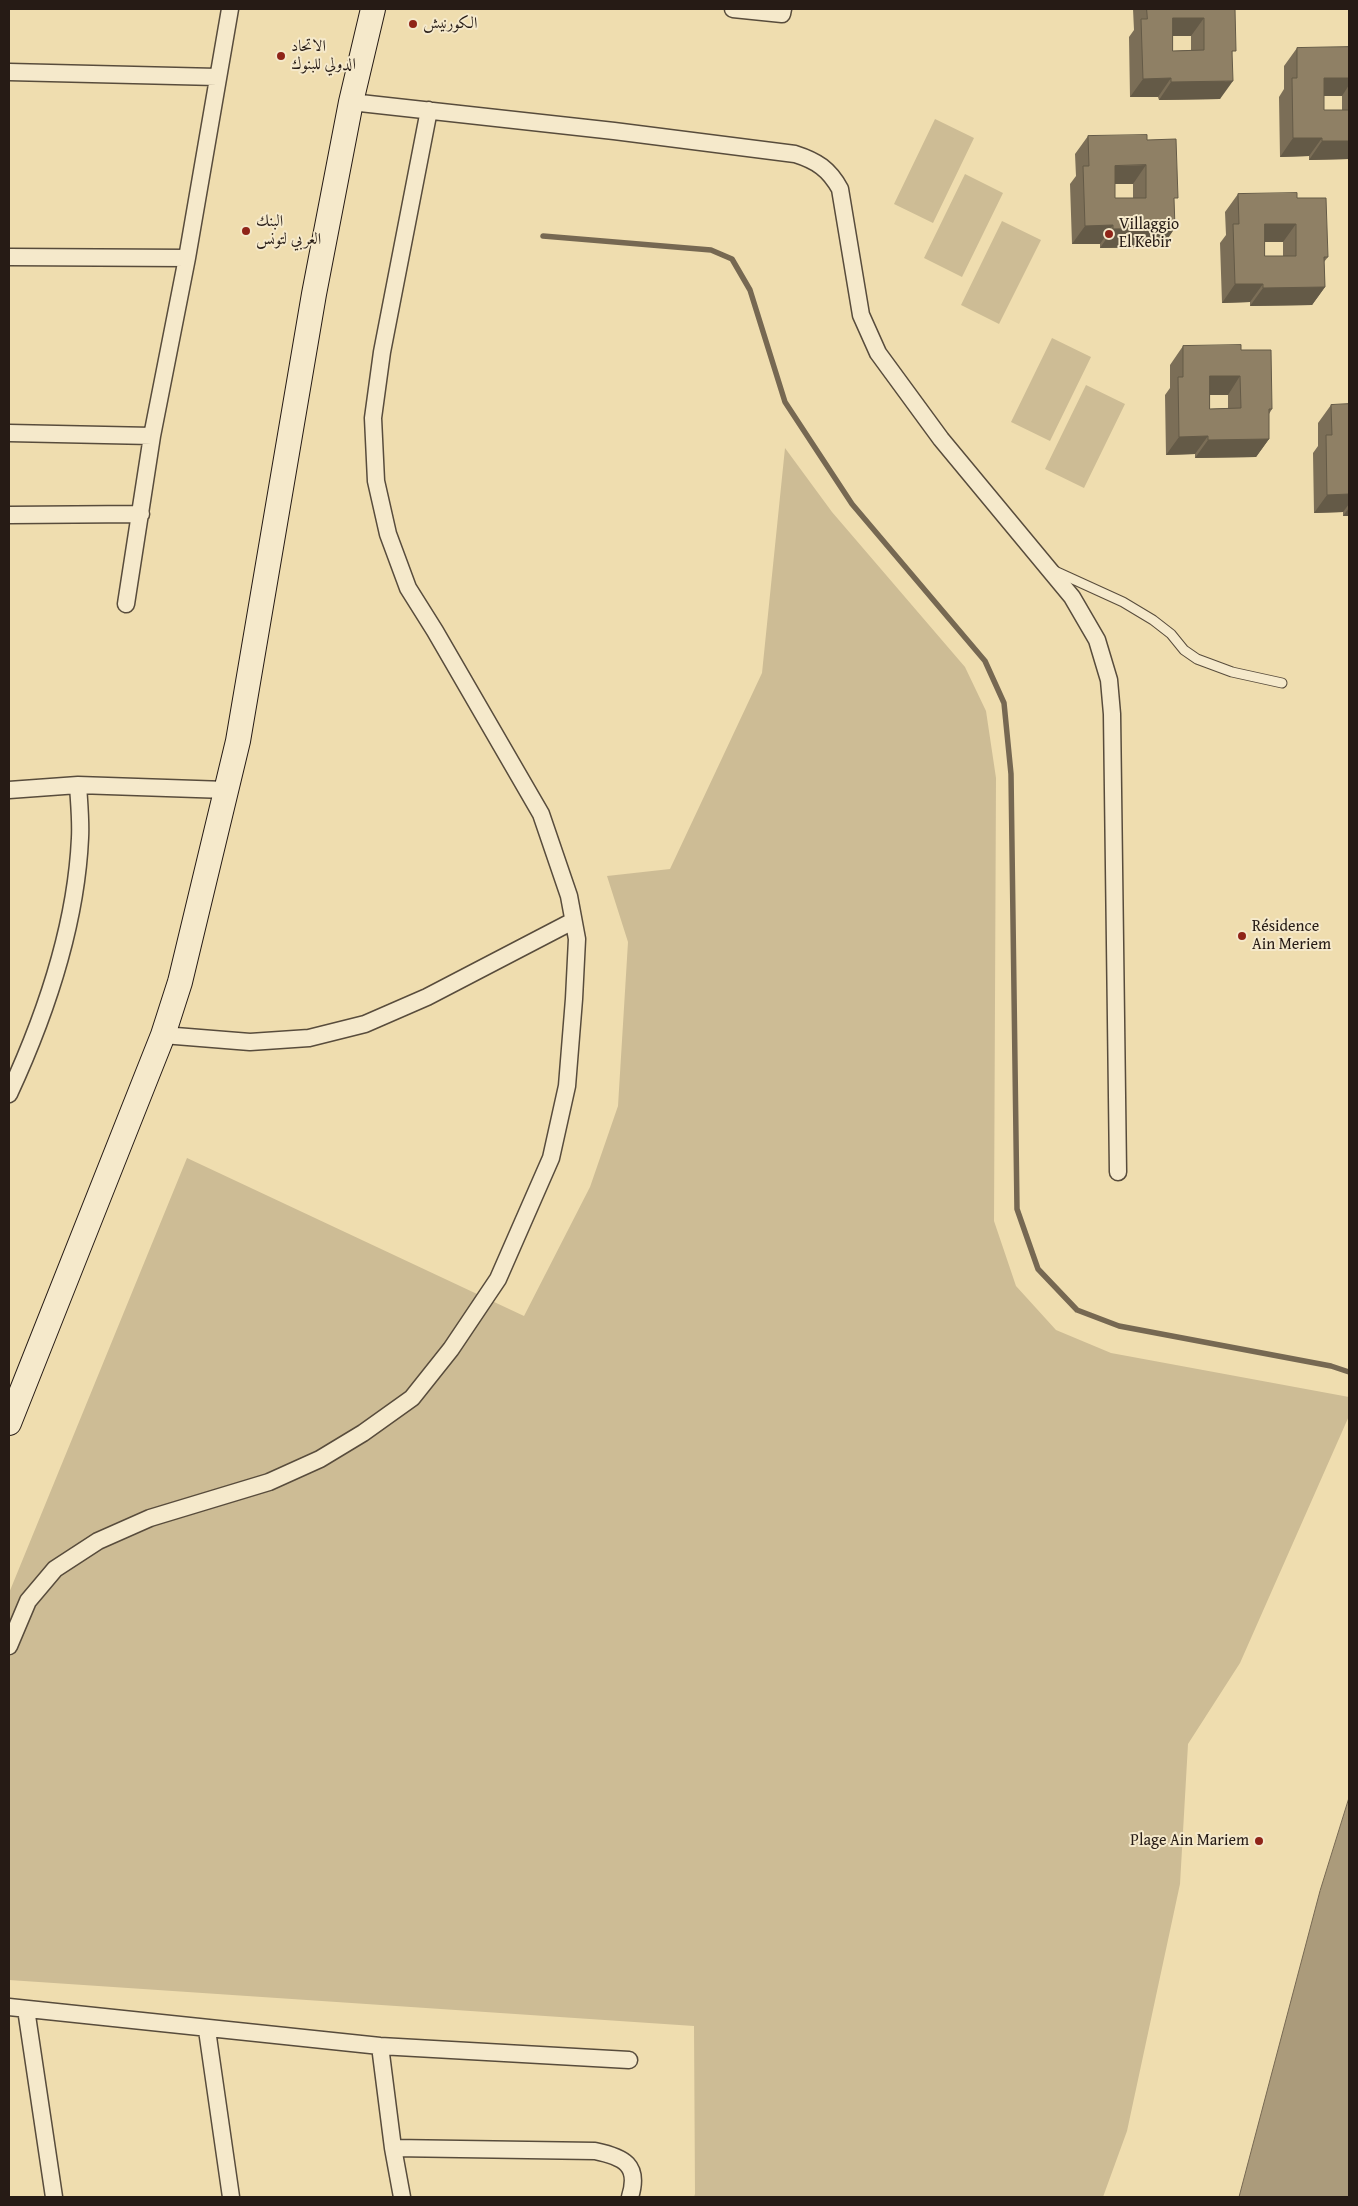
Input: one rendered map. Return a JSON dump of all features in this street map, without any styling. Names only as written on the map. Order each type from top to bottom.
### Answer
[{"type":"main road","points":[[9,1423],[163,1035],[180,982],[238,740],[314,294],[351,102],[373,9]]},
{"type":"street","points":[[126,604],[152,436],[187,258],[230,9]]},
{"type":"street","points":[[734,9],[782,14],[783,9]]},
{"type":"street","points":[[9,72],[217,77]]},
{"type":"street","points":[[351,102],[795,154],[824,166],[833,176],[840,189],[861,315],[878,353],[941,439],[1072,597],[1097,640],[1109,680],[1112,714],[1118,1172]]},
{"type":"street","points":[[9,1646],[28,1601],[55,1569],[98,1541],[150,1518],[268,1482],[320,1459],[363,1433],[412,1398],[451,1349],[498,1280],[551,1158],[567,1086],[577,939],[569,896],[541,814],[436,631],[408,588],[388,534],[376,481],[373,418],[381,361],[429,110]]},
{"type":"street","points":[[9,257],[187,258]]},
{"type":"street","points":[[9,433],[152,436]]},
{"type":"street","points":[[9,514],[141,514]]},
{"type":"street","points":[[9,1094],[33,1041],[50,993],[64,943],[75,884],[80,838],[78,785]]},
{"type":"street","points":[[9,790],[78,785],[226,790]]},
{"type":"street","points":[[163,1035],[250,1042],[309,1038],[365,1024],[426,997],[573,922]]},
{"type":"street","points":[[9,2007],[207,2030],[380,2046],[628,2060]]},
{"type":"street","points":[[26,2009],[54,2197]]},
{"type":"street","points":[[207,2030],[231,2197]]},
{"type":"street","points":[[380,2046],[393,2148],[402,2197]]},
{"type":"street","points":[[393,2148],[596,2151],[615,2155],[627,2163],[634,2178],[630,2197]]},
{"type":"lane","points":[[1048,568],[1123,602],[1153,620],[1171,634],[1184,650],[1197,659],[1232,672],[1282,683]]},
{"type":"shaded area","points":[[935,119],[974,138],[933,223],[894,204]]},
{"type":"shaded area","points":[[965,174],[1003,193],[962,277],[924,258]]},
{"type":"shaded area","points":[[1002,221],[1041,240],[999,324],[961,305]]},
{"type":"shaded area","points":[[1052,338],[1091,357],[1050,441],[1011,422]]},
{"type":"shaded area","points":[[1086,385],[1125,404],[1084,488],[1045,469]]},
{"type":"shaded area","points":[[785,448],[832,512],[965,667],[986,711],[996,778],[994,1221],[1016,1286],[1056,1330],[1111,1353],[1349,1397],[1349,1416],[1240,1663],[1188,1744],[1180,1884],[1127,2131],[1103,2197],[694,2197],[694,2026],[9,1980],[9,1593],[187,1158],[524,1316],[590,1187],[618,1106],[628,942],[607,876],[670,869],[762,673]]},
{"type":"shaded area","points":[[1349,1798],[1349,2197],[1239,2197],[1320,1891]]},
{"type":"building","points":[[1147,9],[1235,9],[1236,51],[1232,51],[1233,81],[1171,82],[1171,78],[1143,79],[1141,19],[1147,19]],"holes":[[[1173,18],[1204,18],[1204,50],[1173,51]]]},
{"type":"building","points":[[1349,47],[1349,78],[1324,78],[1324,110],[1349,110],[1349,141],[1322,141],[1322,138],[1293,138],[1292,78],[1297,78],[1297,48]]},
{"type":"building","points":[[1147,135],[1147,140],[1176,139],[1178,198],[1174,198],[1175,228],[1113,229],[1113,225],[1085,226],[1083,166],[1089,166],[1088,136]],"holes":[[[1146,165],[1146,198],[1115,198],[1115,166]]]},
{"type":"building","points":[[1297,193],[1297,198],[1326,198],[1328,257],[1324,257],[1325,287],[1263,288],[1263,284],[1235,284],[1233,224],[1239,224],[1238,194]],"holes":[[[1265,224],[1296,224],[1296,256],[1265,256]]]},
{"type":"building","points":[[1241,345],[1241,350],[1271,350],[1272,409],[1269,409],[1269,439],[1208,440],[1208,436],[1179,437],[1178,377],[1183,377],[1183,346]],"holes":[[[1210,376],[1240,376],[1241,408],[1210,409]]]},
{"type":"building","points":[[1349,404],[1349,494],[1327,495],[1326,435],[1332,435],[1331,405]]},
{"type":"waterway","points":[[543,236],[711,250],[732,259],[750,290],[785,402],[852,504],[985,661],[1004,703],[1011,774],[1017,1209],[1038,1269],[1077,1310],[1119,1326],[1331,1366],[1349,1372]]},
{"type":"place","name":"الكورنيش","points":[[413,24]]},
{"type":"place","name":"الاتحاد الدولي للبنوك","points":[[281,56]]},
{"type":"place","name":"البنك العربي لتونس","points":[[246,231]]},
{"type":"place","name":"Villaggio El Kebir","points":[[1109,234]]},
{"type":"place","name":"Résidence Ain Meriem","points":[[1242,936]]},
{"type":"place","name":"Plage Ain Mariem","points":[[1259,1841]]}]
